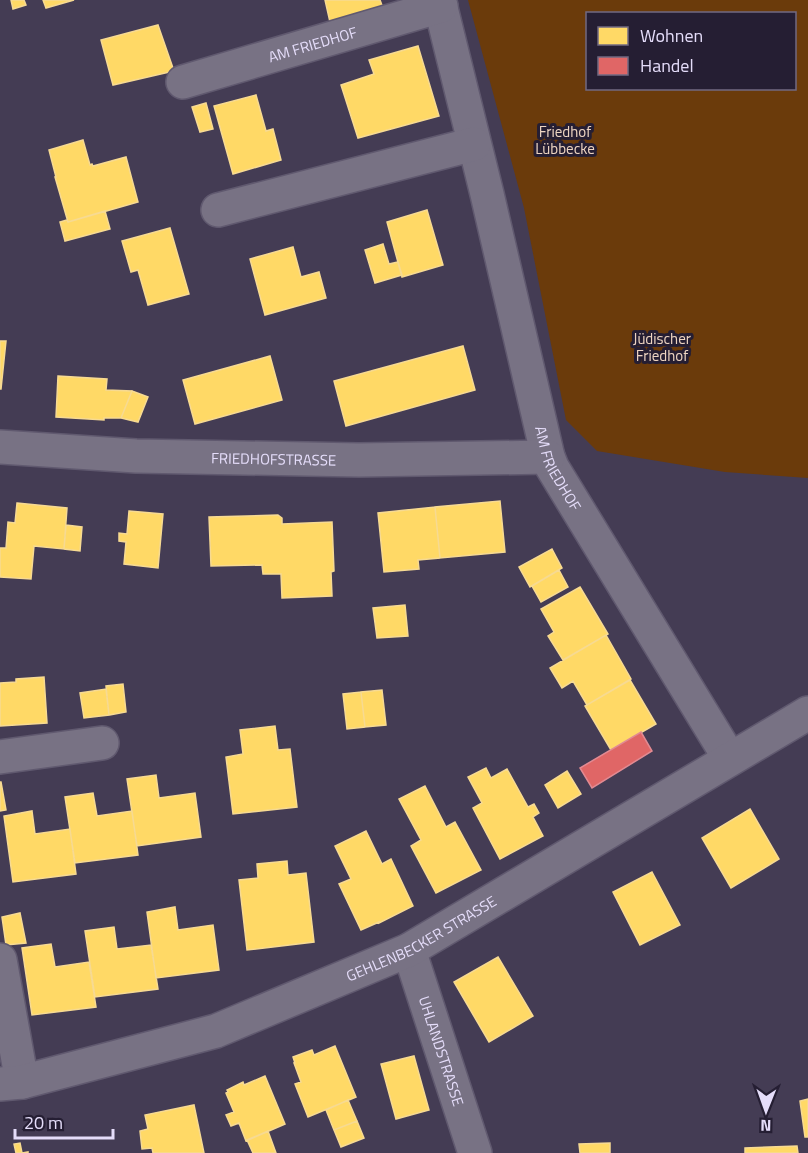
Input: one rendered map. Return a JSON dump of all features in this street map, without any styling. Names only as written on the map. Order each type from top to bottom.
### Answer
[{"type":"street","name":"AM FRIEDHOF","points":[[183,82],[440,3],[548,457],[730,759]]},
{"type":"street","points":[[218,210],[474,144]]},
{"type":"street","name":"FRIEDHOFSTRASSE","points":[[0,447],[136,456],[218,458],[359,460],[548,457]]},
{"type":"street","name":"GEHLENBECKER STRASSE","points":[[11,1083],[216,1031],[409,950],[808,712]]},
{"type":"street","points":[[0,757],[102,743]]},
{"type":"street","name":"UHLANDSTRASSE","points":[[409,950],[475,1153]]},
{"type":"street","points":[[0,960],[11,1083]]},
{"type":"green space","points":[[468,0],[808,0],[808,478],[725,472],[597,451],[566,420],[524,208]]},
{"type":"building: Wohnen","points":[[11,0],[24,0],[26,5],[13,9]]},
{"type":"building: Wohnen","points":[[43,0],[74,0],[46,8]]},
{"type":"building: Wohnen","points":[[325,0],[380,0],[383,8],[330,22]]},
{"type":"building: Wohnen","points":[[158,25],[174,71],[113,85],[101,40]]},
{"type":"building: Wohnen","points":[[418,46],[439,116],[358,138],[341,85],[374,74],[369,60]]},
{"type":"building: Wohnen","points":[[256,95],[266,131],[273,129],[281,160],[233,174],[214,106]]},
{"type":"building: Wohnen","points":[[206,103],[213,129],[200,132],[192,107]]},
{"type":"building: Wohnen","points":[[83,140],[90,165],[126,157],[138,202],[68,222],[49,150]]},
{"type":"building: Wohnen","points":[[427,210],[443,265],[402,277],[387,222]]},
{"type":"building: Wohnen","points":[[105,211],[110,229],[65,241],[60,222],[67,220],[68,222]]},
{"type":"building: Wohnen","points":[[170,228],[189,294],[148,305],[138,270],[131,272],[122,241]]},
{"type":"building: Wohnen","points":[[383,244],[389,264],[398,262],[402,275],[375,283],[365,250]]},
{"type":"building: Wohnen","points":[[293,247],[301,277],[319,272],[326,298],[265,315],[250,259]]},
{"type":"building: Wohnen","points":[[0,341],[6,341],[1,389],[0,389]]},
{"type":"building: Wohnen","points":[[463,346],[475,390],[346,426],[334,381]]},
{"type":"building: Wohnen","points":[[270,356],[282,400],[195,424],[183,380]]},
{"type":"building: Wohnen","points":[[58,376],[107,379],[106,390],[132,391],[121,418],[104,418],[104,420],[56,417]]},
{"type":"building: Wohnen","points":[[132,391],[148,397],[138,422],[121,418]]},
{"type":"building: Wohnen","points":[[500,501],[505,552],[440,558],[435,507]]},
{"type":"building: Wohnen","points":[[17,503],[67,508],[64,549],[34,546],[31,579],[0,577],[0,548],[6,548],[8,522],[15,523]]},
{"type":"building: Wohnen","points":[[435,507],[440,558],[418,560],[419,569],[384,572],[378,513]]},
{"type":"building: Wohnen","points":[[129,511],[163,514],[158,568],[124,564],[126,542],[119,541],[119,533],[127,534]]},
{"type":"building: Wohnen","points":[[278,515],[282,518],[282,524],[332,522],[334,571],[331,572],[332,596],[282,598],[281,574],[263,574],[262,565],[211,566],[209,517]]},
{"type":"building: Wohnen","points":[[66,525],[82,527],[80,551],[64,549]]},
{"type":"building: Wohnen","points":[[552,549],[562,568],[530,587],[519,567]]},
{"type":"building: Wohnen","points":[[559,570],[568,587],[541,602],[532,586]]},
{"type":"building: Wohnen","points":[[580,587],[608,634],[563,660],[548,636],[554,632],[541,609]]},
{"type":"building: Wohnen","points":[[405,605],[408,636],[377,638],[373,608]]},
{"type":"building: Wohnen","points":[[606,635],[631,679],[587,705],[573,681],[562,688],[550,668]]},
{"type":"building: Wohnen","points":[[44,677],[47,723],[0,726],[0,683],[16,682],[16,679]]},
{"type":"building: Wohnen","points":[[630,680],[656,724],[611,750],[585,706]]},
{"type":"building: Wohnen","points":[[123,684],[126,712],[109,715],[106,686]]},
{"type":"building: Wohnen","points":[[106,689],[109,715],[84,718],[80,693]]},
{"type":"building: Wohnen","points":[[382,690],[386,725],[365,727],[361,692]]},
{"type":"building: Wohnen","points":[[361,692],[365,727],[347,729],[343,694]]},
{"type":"building: Wohnen","points":[[275,726],[278,750],[290,749],[297,807],[233,814],[226,757],[243,754],[240,730]]},
{"type":"building: Wohnen","points":[[486,768],[491,778],[507,769],[528,807],[534,804],[539,813],[533,817],[543,836],[500,859],[473,808],[482,803],[468,777]]},
{"type":"building: Wohnen","points":[[567,771],[581,794],[558,808],[545,785]]},
{"type":"building: Wohnen","points":[[156,775],[159,798],[195,793],[201,837],[137,846],[127,779]]},
{"type":"building: Wohnen","points":[[0,782],[6,810],[0,811]]},
{"type":"building: Wohnen","points":[[425,786],[446,827],[455,822],[481,870],[436,893],[411,846],[421,840],[399,799]]},
{"type":"building: Wohnen","points":[[93,793],[97,816],[132,811],[138,855],[75,863],[65,797]]},
{"type":"building: Wohnen","points":[[750,809],[779,859],[731,888],[702,838]]},
{"type":"building: Wohnen","points":[[32,811],[35,834],[70,829],[76,874],[13,882],[4,816]]},
{"type":"building: Wohnen","points":[[366,831],[382,864],[391,859],[413,906],[361,930],[339,884],[351,879],[335,846]]},
{"type":"building: Wohnen","points":[[287,861],[288,875],[306,873],[314,942],[247,950],[239,880],[258,878],[257,864]]},
{"type":"building: Wohnen","points":[[652,872],[680,925],[640,945],[613,892]]},
{"type":"building: Wohnen","points":[[175,907],[178,930],[213,925],[219,970],[156,978],[147,912]]},
{"type":"building: Wohnen","points":[[20,913],[26,943],[6,945],[2,917]]},
{"type":"building: Wohnen","points":[[114,927],[117,949],[151,945],[158,989],[95,997],[85,931]]},
{"type":"building: Wohnen","points":[[51,944],[55,967],[89,962],[96,1007],[32,1015],[22,948]]},
{"type":"building: Wohnen","points":[[498,957],[533,1016],[489,1042],[454,982]]},
{"type":"building: Wohnen","points":[[335,1046],[356,1097],[308,1117],[295,1084],[301,1082],[293,1057],[312,1050],[314,1055]]},
{"type":"building: Wohnen","points":[[414,1056],[429,1110],[396,1119],[381,1064]]},
{"type":"building: Wohnen","points":[[265,1076],[285,1124],[246,1141],[239,1123],[231,1126],[226,1115],[234,1112],[226,1093],[227,1090],[243,1082],[244,1085]]},
{"type":"building: Wohnen","points":[[808,1099],[808,1137],[805,1137],[800,1101]]},
{"type":"building: Wohnen","points":[[348,1100],[357,1121],[334,1130],[326,1110]]},
{"type":"building: Wohnen","points":[[194,1105],[204,1153],[153,1153],[152,1148],[142,1149],[140,1131],[148,1129],[145,1115]]},
{"type":"building: Wohnen","points":[[357,1121],[364,1138],[341,1147],[334,1130]]},
{"type":"building: Wohnen","points":[[268,1131],[276,1153],[253,1153],[247,1140]]},
{"type":"building: Wohnen","points":[[20,1143],[22,1153],[16,1153],[14,1144]]},
{"type":"building: Wohnen","points":[[610,1143],[610,1153],[580,1153],[579,1144]]},
{"type":"building: Wohnen","points":[[797,1146],[798,1153],[745,1153],[745,1148]]},
{"type":"building: Handel","points":[[641,732],[652,751],[592,788],[580,768]]},
{"type":"park label","name":"Friedhof Lübbecke","points":[[565,140]]},
{"type":"park label","name":"Jüdischer Friedhof","points":[[662,346]]}]
